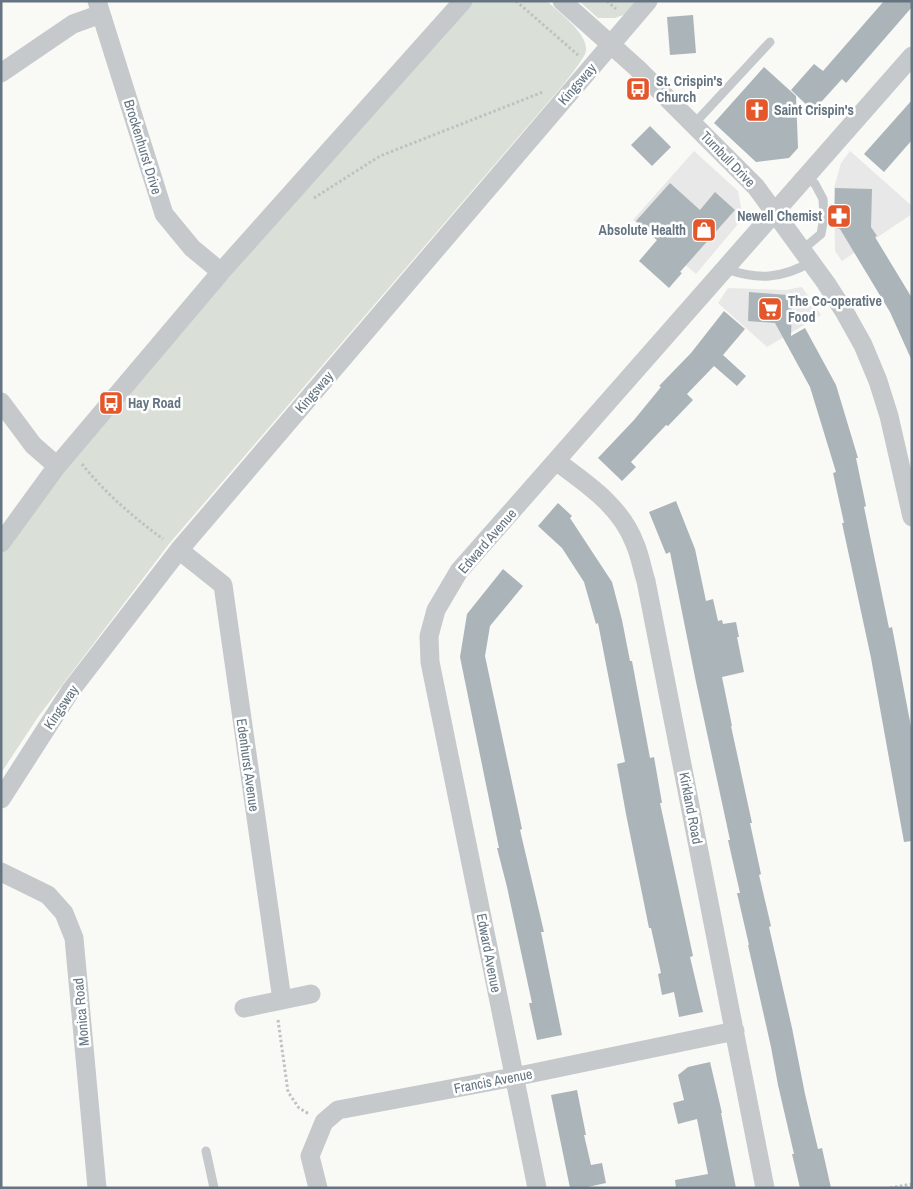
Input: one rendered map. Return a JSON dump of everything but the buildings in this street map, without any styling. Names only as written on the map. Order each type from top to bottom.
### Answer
[{"type":"street","points":[[1,543],[57,466],[221,272],[463,1]]},
{"type":"street","name":"Turnbull Drive","points":[[562,1],[612,45],[756,187],[807,256],[844,311],[863,345],[878,381],[910,494],[912,517]]},
{"type":"street","name":"Kingsway","points":[[1,799],[71,690],[179,550],[648,1]]},
{"type":"street","points":[[1,73],[99,8]]},
{"type":"street","name":"Brockenhurst Drive","points":[[99,8],[164,214],[192,248],[221,272]]},
{"type":"street","name":"Edward Avenue","points":[[537,1188],[430,662],[429,636],[436,610],[459,571],[912,56]]},
{"type":"street","points":[[1,402],[33,445],[57,466]]},
{"type":"street","name":"Kirkland Road","points":[[556,461],[595,489],[618,514],[635,543],[648,591],[766,1188]]},
{"type":"street","name":"Edenhurst Avenue","points":[[179,550],[223,585],[282,1000]]},
{"type":"street","name":"Monica Road","points":[[1,872],[48,896],[64,913],[74,938],[97,1188]]},
{"type":"street","points":[[244,1008],[311,994]]},
{"type":"street","name":"Francis Avenue","points":[[324,1122],[338,1110],[514,1077],[735,1031]]},
{"type":"street","points":[[318,1188],[310,1156],[324,1122]]},
{"type":"lane","points":[[694,124],[770,42]]},
{"type":"lane","points":[[726,269],[746,276],[765,277],[801,268],[821,234],[824,218],[823,199],[815,184],[807,177]]},
{"type":"lane","points":[[206,1151],[214,1188]]},
{"type":"path","points":[[516,1],[592,67]]},
{"type":"path","points":[[310,201],[380,156],[545,92]]},
{"type":"path","points":[[70,450],[95,480],[136,519],[179,550]]},
{"type":"path","points":[[282,1000],[277,1014],[288,1092],[299,1108],[324,1122]]},
{"type":"path","points":[[890,1188],[912,1184]]},
{"type":"shaded area","points":[[472,1],[547,1],[574,26],[585,41],[586,49],[584,56],[563,85],[169,544],[38,717],[1,773],[1,549],[74,455],[362,124]]},
{"type":"shaded area","points":[[579,1],[637,1],[626,14],[615,18],[598,18]]},
{"type":"shaded area","points":[[694,151],[738,191],[743,218],[696,274],[633,220]]},
{"type":"shaded area","points":[[850,151],[912,206],[912,214],[842,261],[835,251],[834,188],[841,163]]},
{"type":"shaded area","points":[[802,287],[821,315],[767,347],[718,303],[728,288],[786,290]]},
{"type":"place","name":"St. Crispin's Church","points":[[638,89]]},
{"type":"place","name":"Saint Crispin's","points":[[757,110]]},
{"type":"place","name":"Newell Chemist","points":[[839,216]]},
{"type":"place","name":"Absolute Health","points":[[704,230]]},
{"type":"place","name":"The Co-operative Food","points":[[770,309]]},
{"type":"place","name":"Hay Road","points":[[111,403]]}]
